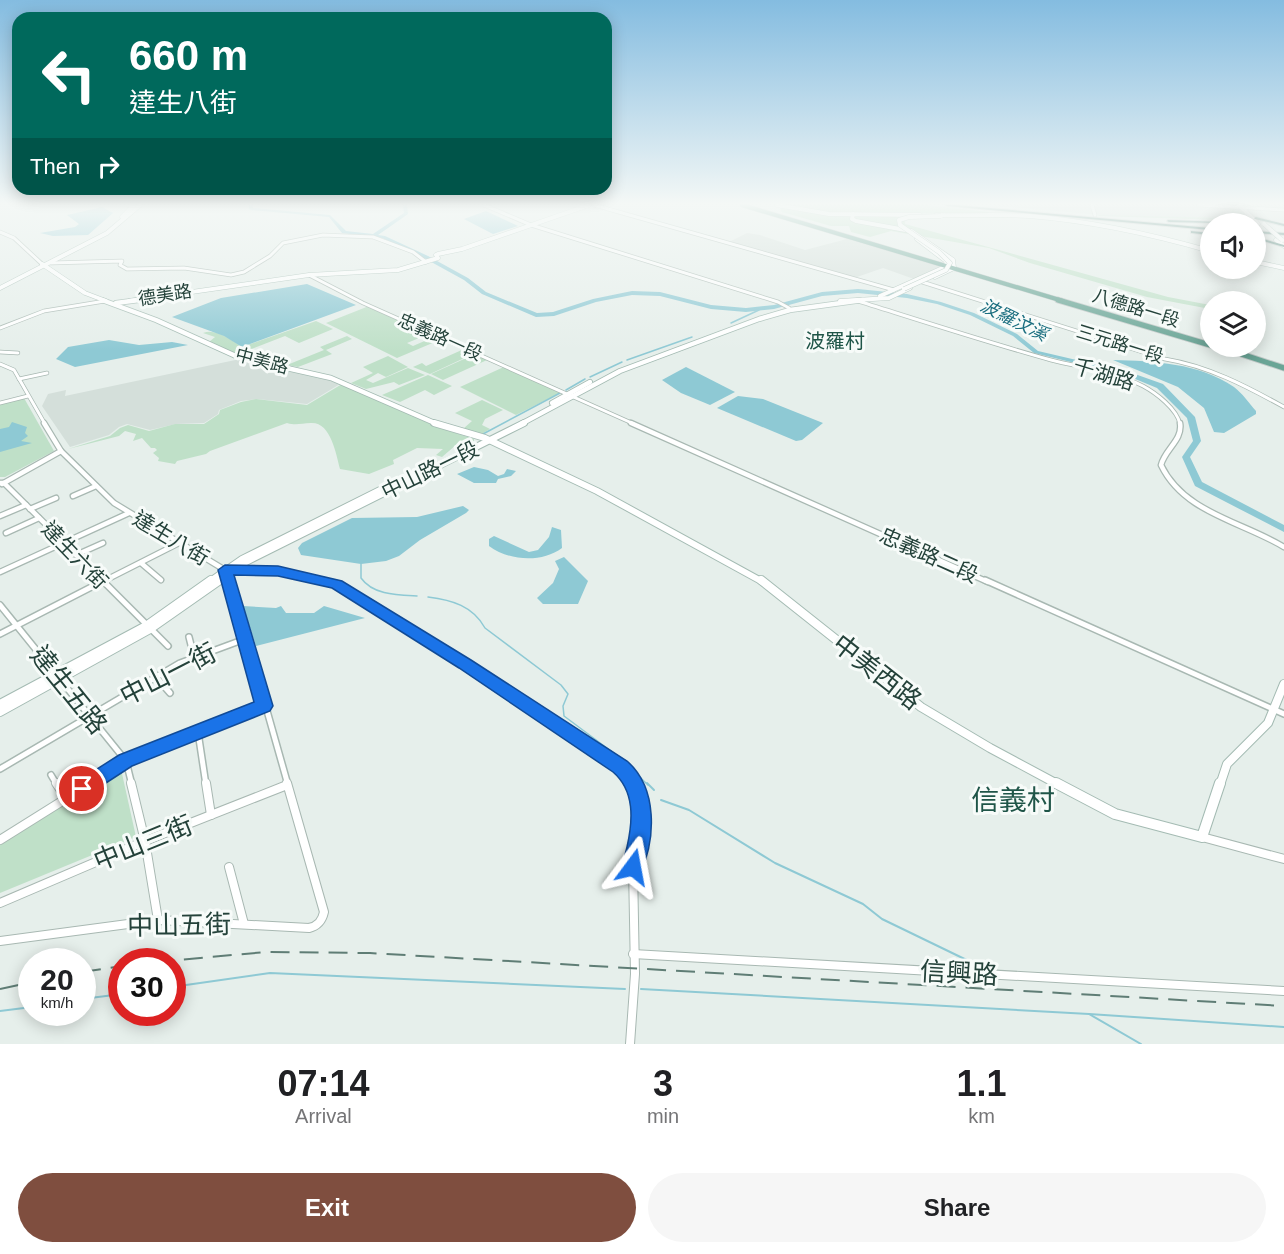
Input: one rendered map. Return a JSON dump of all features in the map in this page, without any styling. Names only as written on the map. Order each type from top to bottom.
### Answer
[{"type":"main road","name":"八德路一段","points":[[911,254],[947,264]]},
{"type":"main road","name":"八德路一段","points":[[913,254],[1200,340]]},
{"type":"main road","points":[[1252,357],[1284,367]]},
{"type":"main road","points":[[1256,357],[1284,367]]},
{"type":"street","points":[[31,254],[43,265]]},
{"type":"street","points":[[0,287],[64,254]]},
{"type":"street","points":[[51,263],[68,254]]},
{"type":"street","points":[[43,265],[122,261],[120,265],[127,269],[184,268],[231,275],[250,268],[272,254]]},
{"type":"street","points":[[416,254],[427,261]]},
{"type":"street","name":"德美路","points":[[115,303],[309,275],[386,272],[436,259],[439,254]]},
{"type":"street","points":[[623,254],[778,302],[787,307]]},
{"type":"street","points":[[765,254],[895,291],[902,291],[954,267],[954,260],[945,254]]},
{"type":"street","points":[[895,291],[947,264],[935,254]]},
{"type":"street","points":[[902,291],[946,270],[950,263],[941,254]]},
{"type":"street","points":[[1266,264],[1284,268]]},
{"type":"street","name":"中美路","points":[[43,265],[85,293],[115,303],[238,357],[330,378],[397,405],[447,429],[487,440]]},
{"type":"street","name":"忠義路一段","points":[[309,275],[363,303],[571,395]]},
{"type":"street","name":"三元路一段","points":[[917,280],[1165,359],[1190,363],[1284,406]]},
{"type":"street","name":"中山路一段","points":[[0,712],[57,677],[148,627],[229,571],[487,440],[629,363],[787,307],[818,301],[881,296],[895,291]]},
{"type":"street","name":"中山路一段","points":[[571,395],[620,371],[759,319],[821,303],[889,298],[902,291]]},
{"type":"street","name":"千湖路","points":[[856,300],[1052,360],[1109,372],[1143,386],[1159,396],[1179,418],[1181,429],[1177,440],[1162,458],[1161,465],[1174,488],[1214,516],[1254,530],[1284,547]]},
{"type":"street","points":[[0,328],[13,326],[30,315],[45,311],[105,301]]},
{"type":"street","points":[[0,352],[18,353]]},
{"type":"street","name":"達生八街","points":[[0,364],[14,370],[61,451],[114,503],[229,571],[245,639],[324,912],[321,922]]},
{"type":"street","points":[[19,379],[47,373]]},
{"type":"street","name":"忠義路二段","points":[[571,395],[1284,714]]},
{"type":"street","points":[[0,403],[28,396]]},
{"type":"street","name":"中美西路","points":[[487,440],[597,491],[758,578],[921,707],[999,753],[1115,814],[1284,859]]},
{"type":"street","points":[[1,484],[61,451]]},
{"type":"street","name":"達生六街","points":[[1,484],[28,507],[168,646]]},
{"type":"street","points":[[73,496],[96,486]]},
{"type":"street","points":[[0,516],[56,498]]},
{"type":"street","points":[[0,572],[129,513]]},
{"type":"street","points":[[6,534],[39,518]]},
{"type":"street","points":[[76,555],[103,543]]},
{"type":"street","points":[[0,634],[179,543]]},
{"type":"street","points":[[141,563],[161,580]]},
{"type":"street","points":[[229,571],[278,571],[336,584],[582,740],[632,777],[641,802],[642,820],[633,867],[635,974],[630,1044]]},
{"type":"street","name":"達生五路","points":[[0,605],[126,761],[145,841],[158,920]]},
{"type":"street","points":[[189,637],[194,657]]},
{"type":"street","name":"中山一街","points":[[0,769],[156,677],[194,657],[245,639]]},
{"type":"street","name":"中山路一段","points":[[0,704],[57,677]]},
{"type":"street","points":[[156,677],[170,693]]},
{"type":"street","points":[[1202,837],[1227,764],[1268,723],[1284,684]]},
{"type":"street","points":[[0,840],[126,761],[264,706]]},
{"type":"street","points":[[198,732],[211,815]]},
{"type":"street","points":[[51,775],[66,798]]},
{"type":"street","name":"中山三街","points":[[0,903],[145,841],[287,785]]},
{"type":"street","points":[[229,867],[244,924]]},
{"type":"street","name":"中山五街","points":[[0,941],[158,920],[309,928],[321,922]]},
{"type":"street","name":"信興路","points":[[633,954],[1284,991]]},
{"type":"shaded area","points":[[770,254],[898,254],[941,266],[914,279],[883,268],[854,278]]},
{"type":"shaded area","points":[[240,359],[329,379],[340,384],[307,404],[257,399],[241,401],[219,410],[218,414],[204,423],[176,424],[150,430],[127,424],[109,435],[70,447],[42,406],[48,394],[66,390],[65,396]]},
{"type":"green space","points":[[1005,254],[1012,254],[1168,297],[1200,303],[1200,307],[1147,297]]},
{"type":"green space","points":[[369,306],[429,334],[407,343],[413,346],[436,336],[442,339],[397,358],[326,323]]},
{"type":"green space","points":[[316,321],[333,329],[299,343],[285,336],[246,351],[238,357],[209,342],[215,337],[203,333],[218,333],[242,347]]},
{"type":"green space","points":[[347,336],[352,339],[326,350],[332,354],[298,367],[287,365],[324,350],[320,347]]},
{"type":"green space","points":[[464,349],[473,354],[430,374],[413,367],[422,363],[426,366]]},
{"type":"green space","points":[[475,354],[487,360],[443,380],[431,374]]},
{"type":"green space","points":[[388,356],[408,367],[386,377],[378,373],[366,380],[373,383],[408,368],[425,375],[399,385],[394,382],[366,389],[351,383],[373,373],[363,367]]},
{"type":"green space","points":[[506,366],[560,393],[516,415],[460,387]]},
{"type":"green space","points":[[428,375],[452,386],[434,395],[425,390],[400,402],[382,395]]},
{"type":"green space","points":[[342,384],[400,408],[440,428],[474,439],[474,441],[465,444],[467,440],[456,445],[442,457],[436,455],[443,449],[417,448],[393,460],[394,464],[369,474],[340,469],[328,433],[318,424],[311,423],[287,423],[206,454],[177,461],[175,464],[158,461],[159,458],[153,453],[157,450],[155,448],[151,448],[142,438],[133,441],[136,434],[125,431],[119,436],[68,449],[110,436],[128,425],[149,431],[175,424],[204,424],[219,414],[220,410],[256,399],[307,405]]},
{"type":"green space","points":[[24,398],[54,451],[5,477],[0,477],[0,404]]},
{"type":"green space","points":[[482,400],[503,410],[485,419],[482,425],[490,429],[480,435],[463,429],[472,421],[455,413]]},
{"type":"green space","points":[[121,769],[136,837],[0,893],[0,844]]},
{"type":"water","points":[[307,284],[356,305],[242,347],[224,336],[172,317],[221,298]]},
{"type":"water","points":[[109,340],[139,345],[172,342],[188,345],[75,367],[56,359],[68,347]]},
{"type":"water","points":[[1113,360],[1176,365],[1206,373],[1237,389],[1256,411],[1256,414],[1224,433],[1214,432],[1204,408],[1178,387]]},
{"type":"water","points":[[686,367],[735,392],[710,405],[681,393],[662,380]]},
{"type":"water","points":[[738,396],[763,399],[823,423],[802,440],[796,441],[717,408]]},
{"type":"water","points":[[12,422],[27,427],[25,433],[28,436],[21,441],[32,443],[0,452],[0,429],[9,427]]},
{"type":"water","points":[[474,467],[488,470],[498,476],[504,474],[507,469],[516,471],[511,476],[498,479],[496,483],[474,483],[457,474]]},
{"type":"water","points":[[463,506],[469,510],[466,513],[420,540],[399,556],[386,561],[361,564],[301,555],[298,548],[302,543],[352,518],[417,517]]},
{"type":"water","points":[[552,527],[561,530],[562,548],[545,556],[516,557],[506,555],[489,546],[489,539],[494,536],[529,552],[538,550],[549,537]]},
{"type":"water","points":[[564,557],[588,581],[578,604],[543,604],[537,598],[553,583],[559,569],[555,561]]},
{"type":"water","points":[[243,606],[276,608],[281,606],[286,613],[314,613],[324,606],[365,618],[256,646]]},
{"type":"waterway","name":"波羅汶溪","points":[[419,254],[466,279],[484,293],[536,315],[554,314],[595,300],[632,293],[660,294],[711,307],[746,310],[774,307],[822,294],[858,291],[907,296],[939,303],[972,314],[1015,335],[1036,352],[1130,374],[1160,386],[1191,417],[1197,441],[1186,457],[1198,484],[1284,529]]},
{"type":"waterway","points":[[731,323],[759,310]]},
{"type":"waterway","points":[[627,360],[692,337]]},
{"type":"waterway","points":[[590,377],[622,362]]},
{"type":"waterway","points":[[566,390],[585,379]]},
{"type":"waterway","points":[[483,434],[560,393]]},
{"type":"waterway","points":[[361,564],[361,578],[372,588],[386,593],[417,596]]},
{"type":"waterway","points":[[428,597],[453,602],[468,609],[485,628],[561,685],[568,694],[563,706],[564,716],[619,757],[648,785]]},
{"type":"waterway","points":[[647,783],[654,790]]},
{"type":"waterway","points":[[661,800],[689,810],[775,863],[863,904],[882,919],[977,965]]},
{"type":"waterway","points":[[186,985],[270,973],[625,989]]},
{"type":"waterway","points":[[641,989],[1089,1014]]},
{"type":"waterway","points":[[96,997],[108,996]]},
{"type":"waterway","points":[[0,1011],[18,1009]]},
{"type":"waterway","points":[[1089,1014],[1284,1027]]},
{"type":"waterway","points":[[1089,1014],[1141,1044]]},
{"type":"railway","points":[[186,959],[266,952],[370,953],[1284,1006]]},
{"type":"railway","points":[[96,970],[108,968]]},
{"type":"railway","points":[[0,989],[18,985]]},
{"type":"district","name":"波羅村","points":[[835,341]]},
{"type":"district","name":"信義村","points":[[1013,800]]},
{"type":"route","points":[[82,789],[126,761],[264,706],[225,570],[294,573],[336,584],[582,740],[632,777],[641,802],[642,820],[633,867]]}]
